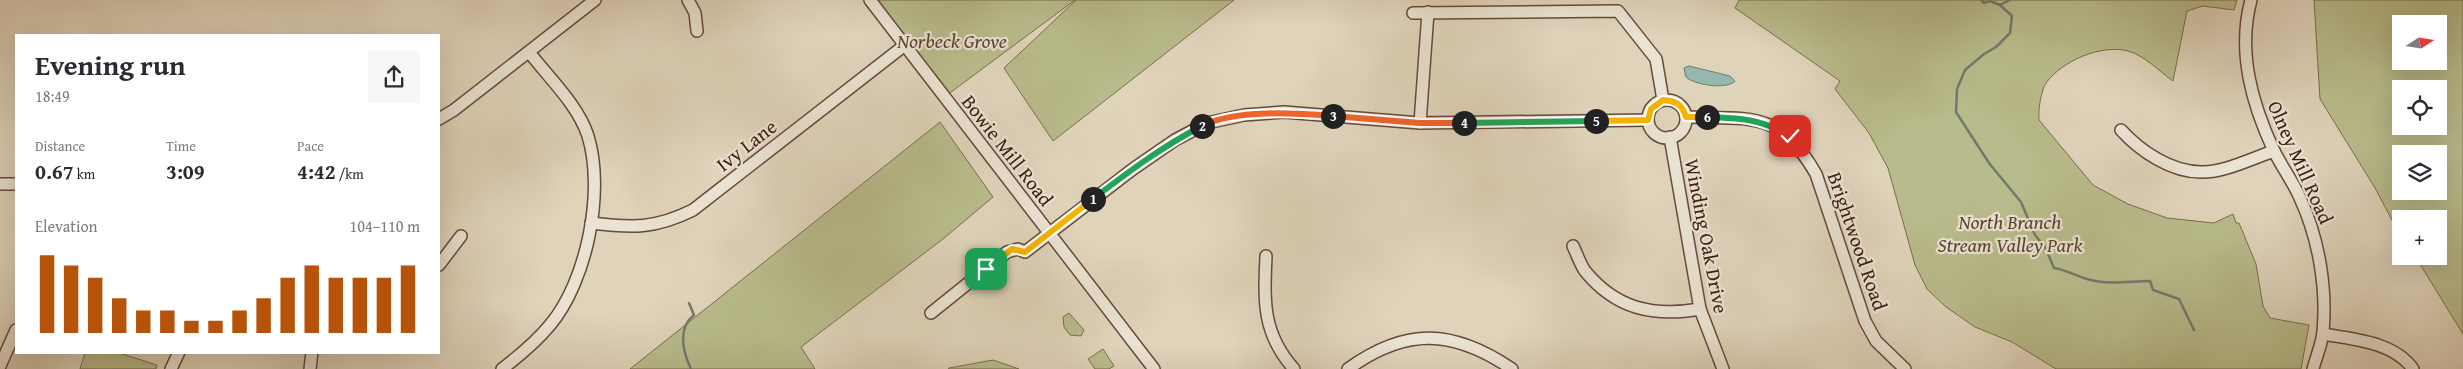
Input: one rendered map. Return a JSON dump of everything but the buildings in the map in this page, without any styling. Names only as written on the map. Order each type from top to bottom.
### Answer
[{"type":"street","points":[[440,118],[596,0]]},
{"type":"street","points":[[688,0],[695,13],[697,31]]},
{"type":"street","name":"Bowie Mill Road","points":[[870,0],[1154,369]]},
{"type":"street","name":"Olney Mill Road","points":[[2251,0],[2244,53],[2254,101],[2274,151],[2300,198],[2316,246],[2323,288],[2323,334],[2313,369]]},
{"type":"street","points":[[1413,13],[1618,11],[1656,59],[1663,100]]},
{"type":"street","points":[[1420,123],[1428,12]]},
{"type":"street","name":"Ivy Lane","points":[[591,223],[631,228],[652,226],[673,220],[693,210],[905,45]]},
{"type":"street","points":[[502,369],[527,350],[550,325],[565,303],[578,278],[591,223],[594,169],[588,136],[581,120],[566,98],[529,52]]},
{"type":"street","points":[[1663,100],[1678,103],[1684,110],[1686,117],[1682,130],[1670,137],[1657,134],[1648,120],[1651,109],[1663,100]]},
{"type":"street","points":[[931,313],[1007,252],[1012,249],[1025,252],[1133,168],[1175,140],[1207,123],[1244,115],[1284,112],[1420,123],[1648,120]]},
{"type":"street","name":"Brightwood Road","points":[[1686,117],[1755,120],[1772,125],[1790,136],[1804,153],[1816,174],[1865,321],[1876,341],[1906,369]]},
{"type":"street","points":[[2121,130],[2131,141],[2150,155],[2174,166],[2201,172],[2232,166],[2274,151]]},
{"type":"street","name":"Winding Oak Drive","points":[[1670,137],[1700,309],[1723,369]]},
{"type":"street","points":[[0,184],[15,184]]},
{"type":"street","points":[[440,264],[461,236]]},
{"type":"street","points":[[1573,246],[1584,270],[1598,284],[1637,309],[1664,314],[1700,309]]},
{"type":"street","points":[[1266,256],[1264,297],[1271,337],[1284,358],[1294,369]]},
{"type":"street","points":[[0,366],[15,332]]},
{"type":"street","points":[[2323,334],[2378,345],[2397,354],[2412,369]]},
{"type":"street","points":[[1348,369],[1370,353],[1401,341],[1424,338],[1442,339],[1474,347],[1512,369]]},
{"type":"street","points":[[171,369],[178,354]]},
{"type":"street","points":[[310,369],[312,354]]},
{"type":"green space","name":"Norbeck Grove","points":[[870,0],[1075,0],[943,98]]},
{"type":"green space","points":[[1076,0],[1234,0],[1053,141],[1004,68]]},
{"type":"green space","name":"North Branch Stream Valley Park","points":[[1739,0],[2237,0],[2234,10],[2203,6],[2187,11],[2173,81],[2134,53],[2117,49],[2094,52],[2072,61],[2053,75],[2046,83],[2040,101],[2039,120],[2093,185],[2128,204],[2167,218],[2214,223],[2233,214],[2236,223],[2239,223],[2256,264],[2263,306],[2270,318],[2309,325],[2301,369],[2056,369],[2012,342],[1975,327],[1946,307],[1927,289],[1915,265],[1888,168],[1869,133],[1835,89],[1840,81],[1735,8]]},
{"type":"green space","points":[[2314,0],[2463,0],[2463,334],[2421,265],[2447,265],[2447,210],[2392,210],[2392,220],[2375,188],[2320,99]]},
{"type":"green space","points":[[940,122],[993,197],[943,239],[801,347],[815,369],[630,369]]},
{"type":"green space","points":[[1069,313],[1084,330],[1081,336],[1070,335],[1064,327],[1063,317]]},
{"type":"green space","points":[[1103,349],[1114,366],[1109,369],[1095,369],[1088,359]]},
{"type":"green space","points":[[85,354],[122,354],[157,365],[156,369],[80,369]]},
{"type":"green space","points":[[993,360],[1019,369],[948,369],[949,368]]},
{"type":"water","points":[[1689,66],[1730,76],[1735,81],[1731,84],[1718,86],[1696,82],[1686,77],[1684,68]]},
{"type":"waterway","points":[[1981,0],[1984,3],[1990,1],[2000,5],[2012,16],[2010,33],[1996,47],[1984,54],[1965,70],[1957,89],[1956,112],[1989,163],[2021,202],[2035,235],[2045,247],[2054,268],[2098,281],[2113,283],[2150,281],[2153,290],[2179,299],[2194,330]]},
{"type":"waterway","points":[[2000,5],[2010,0]]},
{"type":"waterway","points":[[689,303],[694,315],[685,327],[683,340],[691,369]]},
{"type":"route","points":[[986,269],[1012,249],[1025,252],[1133,168],[1175,140],[1207,123],[1244,115],[1284,112],[1420,123],[1648,120],[1654,105],[1663,100],[1673,100],[1684,110],[1686,117],[1755,120],[1772,125],[1790,136]]}]
